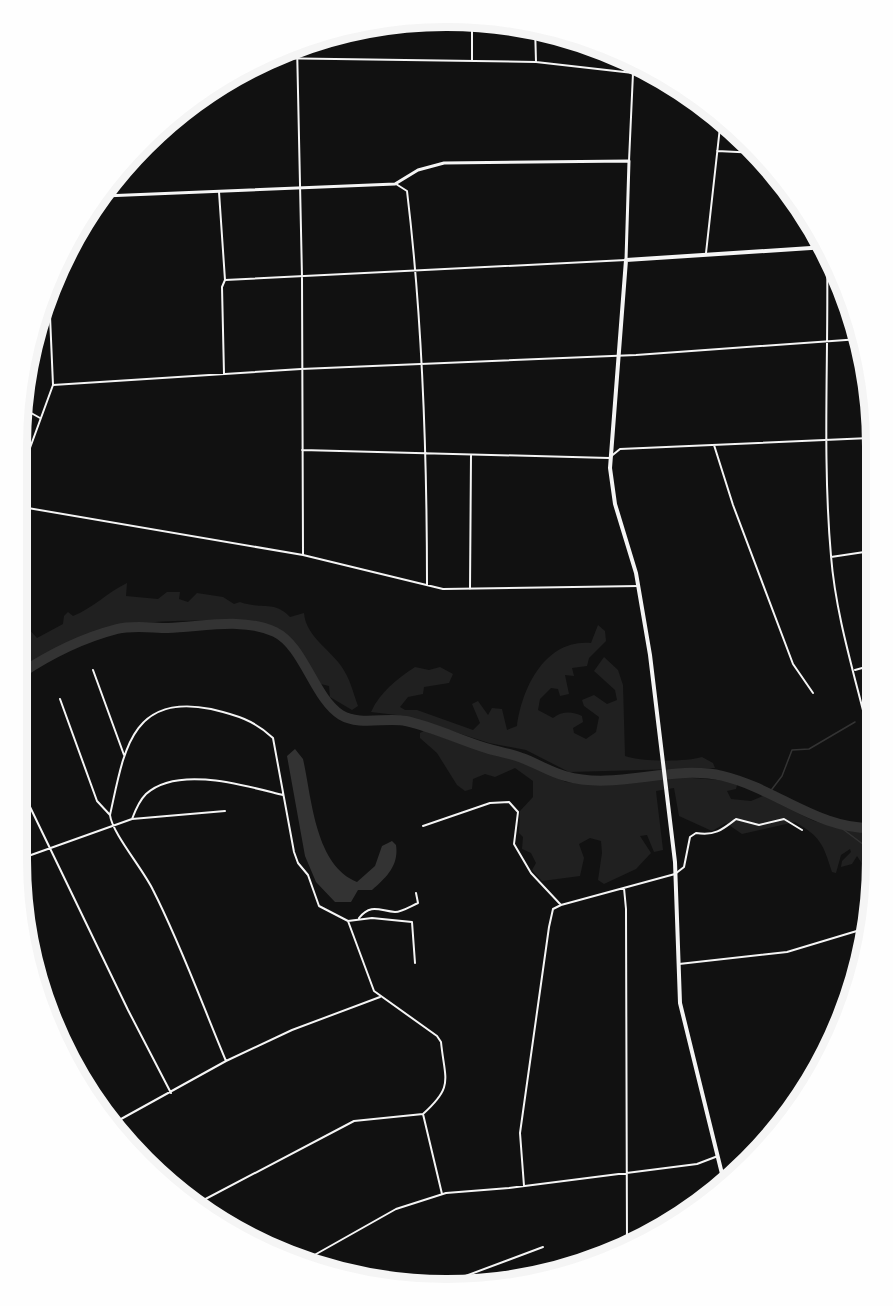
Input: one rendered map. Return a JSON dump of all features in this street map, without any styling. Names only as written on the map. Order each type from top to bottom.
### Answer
[{"type":"main road","points":[[722,1175],[680,1003],[675,862],[658,729],[639,586],[615,504],[609,458],[626,260],[706,253],[817,249]]},
{"type":"street","points":[[472,28],[472,61]]},
{"type":"street","points":[[535,37],[536,62]]},
{"type":"street","points":[[297,55],[302,277],[303,555]]},
{"type":"street","points":[[289,58],[536,62],[637,73]]},
{"type":"street","points":[[225,280],[626,260],[633,73]]},
{"type":"street","points":[[706,253],[720,128]]},
{"type":"street","points":[[717,151],[745,152]]},
{"type":"street","points":[[111,196],[395,184],[418,170],[444,163],[629,161]]},
{"type":"street","points":[[395,184],[407,191],[417,270],[427,455],[427,585]]},
{"type":"street","points":[[219,191],[225,280],[222,287],[224,374]]},
{"type":"street","points":[[827,271],[827,441],[831,557],[840,609],[866,715]]},
{"type":"street","points":[[27,455],[52,385],[50,311]]},
{"type":"street","points":[[52,385],[852,339]]},
{"type":"street","points":[[29,412],[40,418]]},
{"type":"street","points":[[302,450],[609,458],[620,449],[866,438]]},
{"type":"street","points":[[714,445],[733,505],[793,664],[813,693]]},
{"type":"street","points":[[470,589],[471,455]]},
{"type":"street","points":[[27,508],[303,555],[444,590],[639,586]]},
{"type":"street","points":[[831,557],[866,552]]},
{"type":"street","points":[[855,670],[866,667]]},
{"type":"street","points":[[93,670],[125,757]]},
{"type":"street","points":[[60,699],[97,801],[110,814]]},
{"type":"street","points":[[203,1200],[354,1121],[423,1114],[441,1098],[446,1088],[441,1042],[437,1036],[374,991],[348,921],[317,903],[308,875],[298,863],[294,852],[273,738],[261,727],[241,716],[186,706],[158,710],[140,727],[129,742],[110,814],[111,826],[143,869],[226,1061]]},
{"type":"street","points":[[132,819],[147,794],[169,783],[184,780],[220,781],[283,795]]},
{"type":"street","points":[[27,802],[48,849],[171,1093]]},
{"type":"street","points":[[423,826],[490,803],[509,802],[518,812],[514,844],[531,873],[561,905]]},
{"type":"street","points":[[27,856],[132,819],[225,811]]},
{"type":"street","points":[[524,1186],[520,1133],[553,909],[675,874],[684,867],[690,837],[696,833],[709,835],[720,832],[736,819],[759,825],[784,819],[802,830]]},
{"type":"street","points":[[624,888],[626,909],[627,1238]]},
{"type":"street","points":[[359,918],[365,910],[373,908],[402,910],[418,903],[416,893]]},
{"type":"street","points":[[348,921],[359,918],[412,922],[415,963]]},
{"type":"street","points":[[678,964],[787,952],[860,930]]},
{"type":"street","points":[[119,1121],[226,1061],[292,1030],[380,997]]},
{"type":"street","points":[[423,1114],[442,1194]]},
{"type":"street","points":[[311,1257],[396,1209],[442,1194],[697,1164],[718,1156]]},
{"type":"street","points":[[458,1279],[543,1246]]},
{"type":"shaded area","points":[[127,583],[126,596],[158,599],[167,592],[180,592],[179,599],[188,602],[197,593],[223,597],[234,604],[240,602],[273,607],[290,617],[304,613],[315,638],[335,658],[346,674],[358,706],[352,710],[330,697],[329,686],[321,684],[286,635],[267,626],[248,623],[173,621],[115,627],[65,644],[27,666],[27,627],[37,638],[63,624],[64,616],[68,612],[73,616],[80,613]]},
{"type":"shaded area","points":[[598,625],[605,631],[606,641],[589,658],[587,666],[572,668],[574,676],[565,675],[569,694],[560,696],[558,689],[551,688],[540,699],[538,710],[553,718],[563,713],[578,714],[582,716],[583,722],[573,728],[574,733],[586,739],[596,732],[599,717],[584,706],[582,700],[594,695],[607,704],[617,700],[615,690],[594,671],[604,657],[618,670],[623,685],[625,756],[664,761],[702,757],[713,763],[715,768],[569,772],[526,750],[489,743],[405,716],[371,712],[379,698],[390,686],[415,667],[429,670],[440,667],[453,674],[449,683],[424,687],[423,694],[408,697],[400,707],[405,710],[417,710],[473,730],[480,723],[472,704],[478,701],[488,715],[492,708],[502,709],[507,730],[517,726],[530,682],[549,657],[575,644],[591,643]]},
{"type":"shaded area","points":[[424,731],[497,756],[518,760],[566,782],[607,785],[680,777],[732,781],[737,785],[736,789],[727,791],[731,799],[751,801],[763,796],[814,821],[866,832],[866,869],[857,856],[852,864],[841,867],[842,861],[851,852],[850,849],[841,855],[836,873],[832,872],[820,842],[795,822],[742,834],[726,823],[712,831],[679,816],[674,788],[656,791],[663,850],[654,852],[647,835],[640,836],[651,853],[636,869],[604,884],[598,880],[602,853],[601,841],[590,838],[579,844],[584,858],[580,876],[542,881],[532,870],[536,863],[531,853],[522,849],[523,837],[519,833],[520,811],[533,797],[533,781],[515,768],[495,777],[485,774],[473,779],[472,789],[465,791],[457,785],[437,753],[420,738],[420,733]]},
{"type":"shaded area","points":[[295,749],[303,759],[313,811],[324,846],[332,861],[343,873],[357,882],[375,866],[382,846],[392,841],[396,845],[396,859],[387,875],[372,890],[358,890],[351,902],[335,902],[316,882],[305,856],[287,756]]},
{"type":"waterway","points":[[27,670],[67,647],[117,629],[222,624],[263,627],[275,632],[294,648],[323,697],[341,715],[348,718],[364,721],[406,721],[486,748],[518,756],[565,776],[584,780],[604,781],[684,773],[723,776],[743,782],[836,823],[866,828]]},
{"type":"waterway","points":[[769,793],[782,776],[792,750],[809,749],[855,722]]},
{"type":"waterway","points":[[836,824],[866,846]]}]
